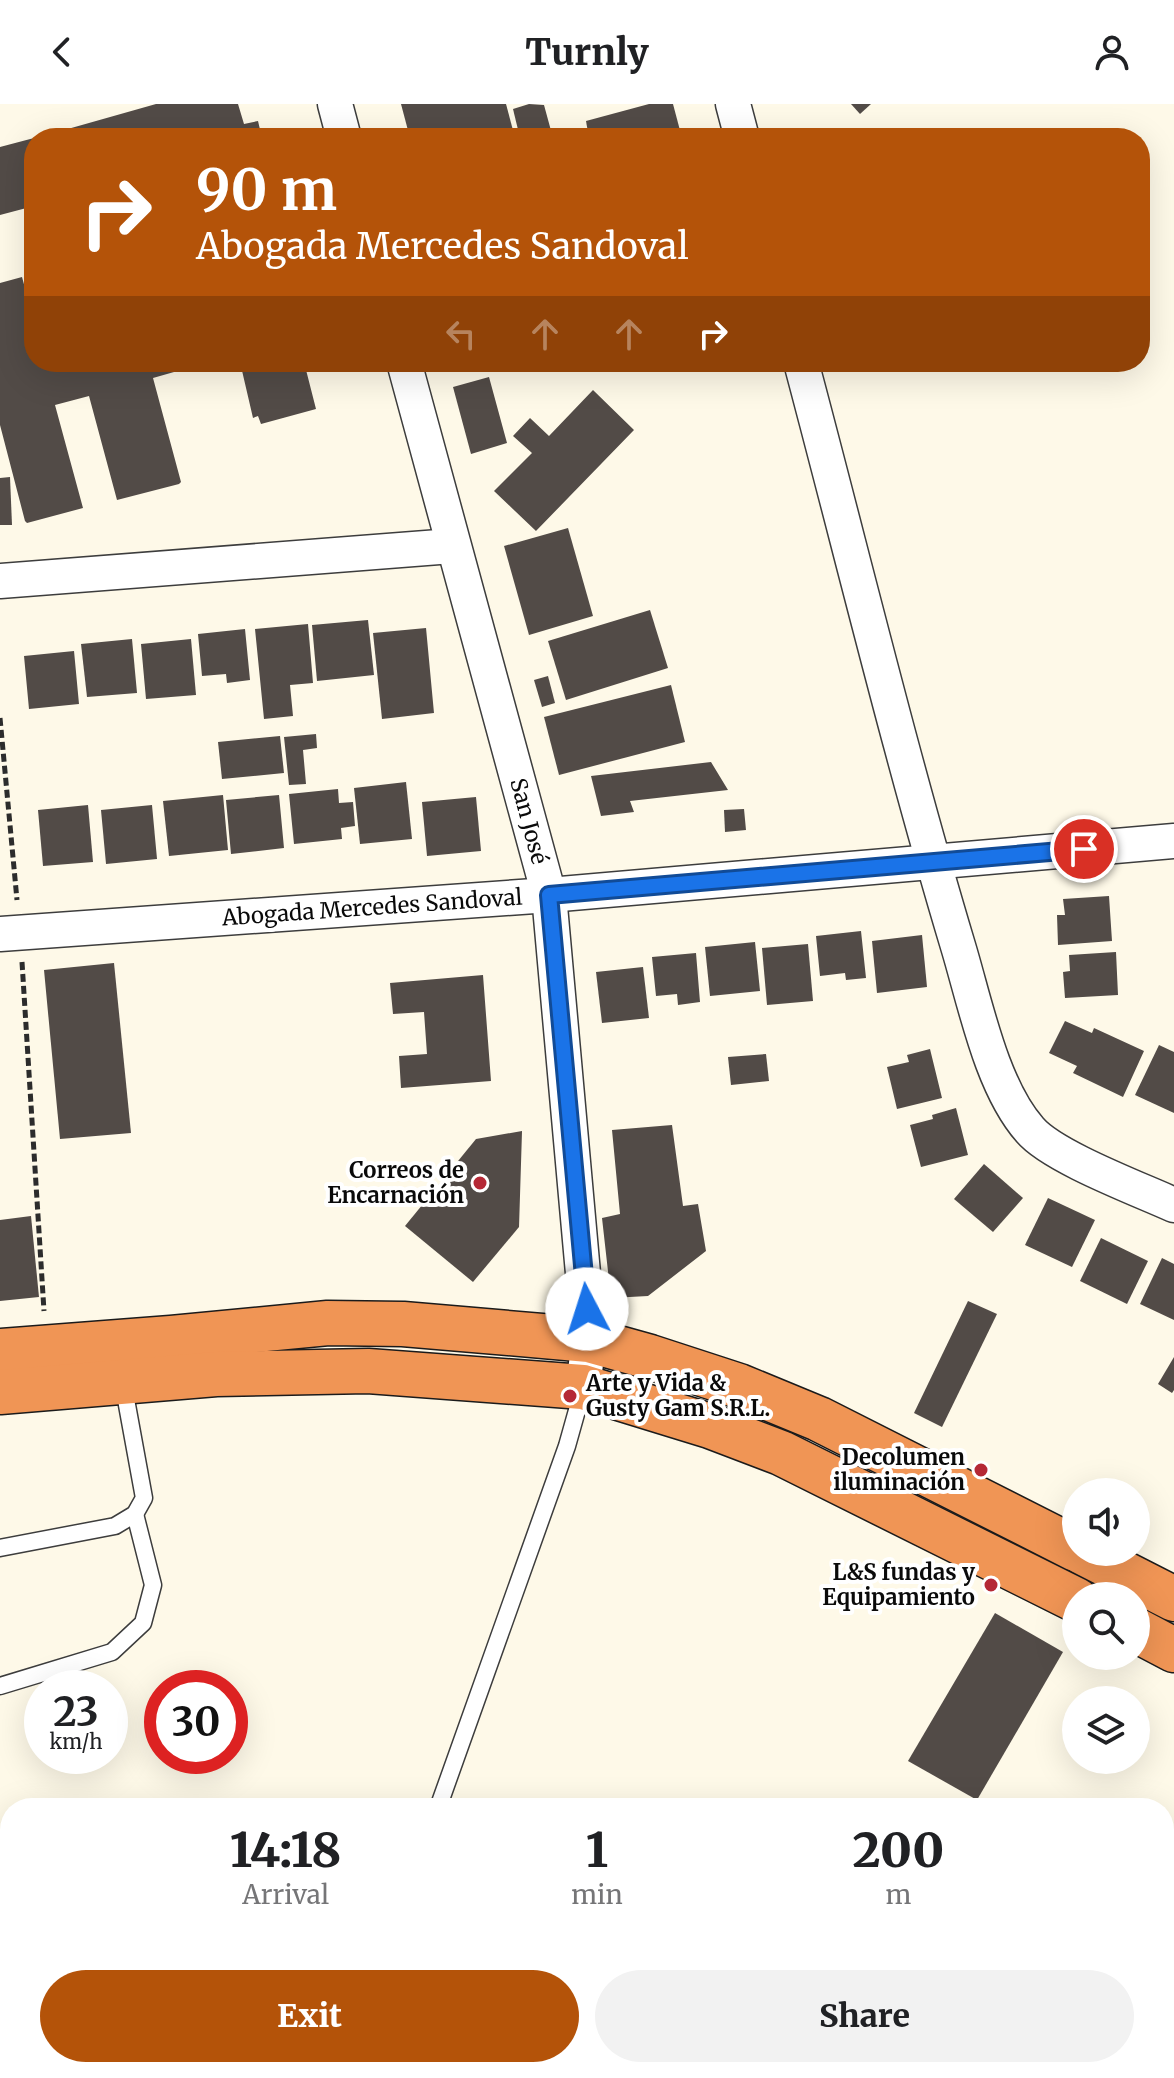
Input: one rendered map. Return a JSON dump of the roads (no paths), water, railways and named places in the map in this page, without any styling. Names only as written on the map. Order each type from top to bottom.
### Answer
[{"type":"highway","points":[[0,1351],[328,1323],[403,1324],[589,1340],[739,1386],[819,1419],[1062,1542]]},
{"type":"highway","points":[[0,1392],[216,1374],[368,1371],[583,1387],[710,1426],[781,1453],[1062,1593]]},
{"type":"highway","points":[[1109,1566],[1174,1599]]},
{"type":"street","points":[[335,104],[341,128]]},
{"type":"street","points":[[733,104],[739,128]]},
{"type":"street","name":"San José","points":[[407,372],[549,895],[589,1340],[583,1387]]},
{"type":"street","points":[[804,372],[933,861],[995,1066],[1010,1104],[1032,1133],[1061,1153],[1174,1205]]},
{"type":"street","points":[[0,581],[452,546]]},
{"type":"street","name":"Abogada Mercedes Sandoval","points":[[10,933],[549,895],[1174,841]]},
{"type":"lane","points":[[0,1548],[115,1526],[135,1514],[144,1498],[123,1382]]},
{"type":"lane","points":[[442,1798],[567,1446],[583,1387]]},
{"type":"lane","points":[[0,1686],[112,1652],[143,1623],[153,1585],[135,1514]]},
{"type":"place","name":"Correos de Encarnación","points":[[480,1183]]},
{"type":"place","name":"Arte y Vida & Gusty Gam S.R.L.","points":[[570,1396]]},
{"type":"place","name":"Decolumen iluminación","points":[[981,1470]]},
{"type":"place","name":"L&S fundas y Equipamiento","points":[[991,1585]]}]
